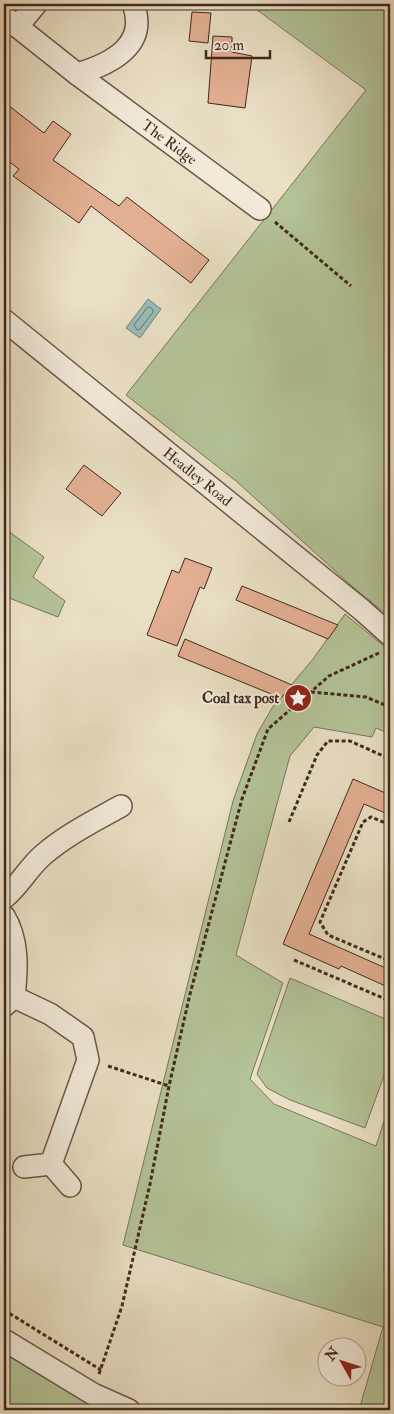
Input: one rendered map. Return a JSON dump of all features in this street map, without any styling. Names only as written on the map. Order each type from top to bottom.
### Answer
[{"type":"street","name":"The Ridge","points":[[36,4],[10,21],[77,74],[260,208]]},
{"type":"street","points":[[77,74],[99,68],[122,54],[134,36],[137,15],[133,4]]},
{"type":"street","name":"Headley Road","points":[[4,320],[362,610],[386,644]]},
{"type":"street","points":[[4,898],[16,888],[41,857],[68,836],[121,806]]},
{"type":"street","points":[[4,916],[10,926],[18,966],[9,1002],[50,1014],[83,1037],[88,1060],[51,1164]]},
{"type":"street","points":[[24,1167],[51,1164]]},
{"type":"street","points":[[51,1164],[70,1186]]},
{"type":"street","points":[[4,1340],[93,1394],[129,1410]]},
{"type":"path","points":[[260,208],[351,286]]},
{"type":"path","points":[[93,1394],[122,1306],[190,994],[219,892],[242,799],[268,729],[329,676],[386,644]]},
{"type":"path","points":[[311,692],[366,697],[390,707]]},
{"type":"path","points":[[289,822],[317,755],[328,741],[350,741],[390,760]]},
{"type":"path","points":[[390,825],[371,817],[363,822],[320,922],[328,934],[390,961]]},
{"type":"path","points":[[294,960],[390,1002]]},
{"type":"path","points":[[88,1060],[169,1086]]},
{"type":"path","points":[[4,1310],[101,1370]]},
{"type":"green space","points":[[249,4],[390,4],[390,617],[354,588],[236,481],[126,395],[366,90]]},
{"type":"green space","points":[[4,528],[44,557],[33,577],[65,601],[58,617],[4,596]]},
{"type":"green space","points":[[345,614],[390,651],[390,734],[376,728],[372,737],[314,727],[290,756],[236,955],[283,983],[250,1079],[274,1104],[376,1146],[384,1121],[390,1123],[390,1410],[359,1410],[383,1327],[123,1245],[233,801],[257,734],[272,708],[313,659]]},
{"type":"green space","points":[[290,978],[390,1021],[390,1059],[365,1128],[290,1100],[267,1088],[257,1074]]},
{"type":"green space","points":[[4,1350],[108,1410],[4,1410]]},
{"type":"water","points":[[148,299],[161,309],[140,338],[126,328]]},
{"type":"building","points":[[192,12],[211,13],[208,43],[189,41]]},
{"type":"building","points":[[213,36],[232,37],[232,52],[252,56],[245,108],[208,103]]},
{"type":"building","points":[[4,102],[44,133],[53,121],[71,134],[53,160],[119,206],[127,197],[209,260],[191,283],[91,206],[79,223],[13,176],[19,169],[4,158]]},
{"type":"building","points":[[84,465],[121,493],[102,516],[66,489]]},
{"type":"building","points":[[185,558],[212,568],[204,589],[200,587],[177,646],[147,635],[172,570],[179,573]]},
{"type":"building","points":[[242,586],[338,625],[328,639],[236,600]]},
{"type":"building","points":[[185,639],[292,685],[281,698],[178,656]]},
{"type":"building","points":[[353,779],[390,795],[390,815],[364,804],[309,934],[390,970],[390,988],[341,966],[339,969],[283,944]]},
{"type":"place","name":"Coal tax post","points":[[298,698]]}]
